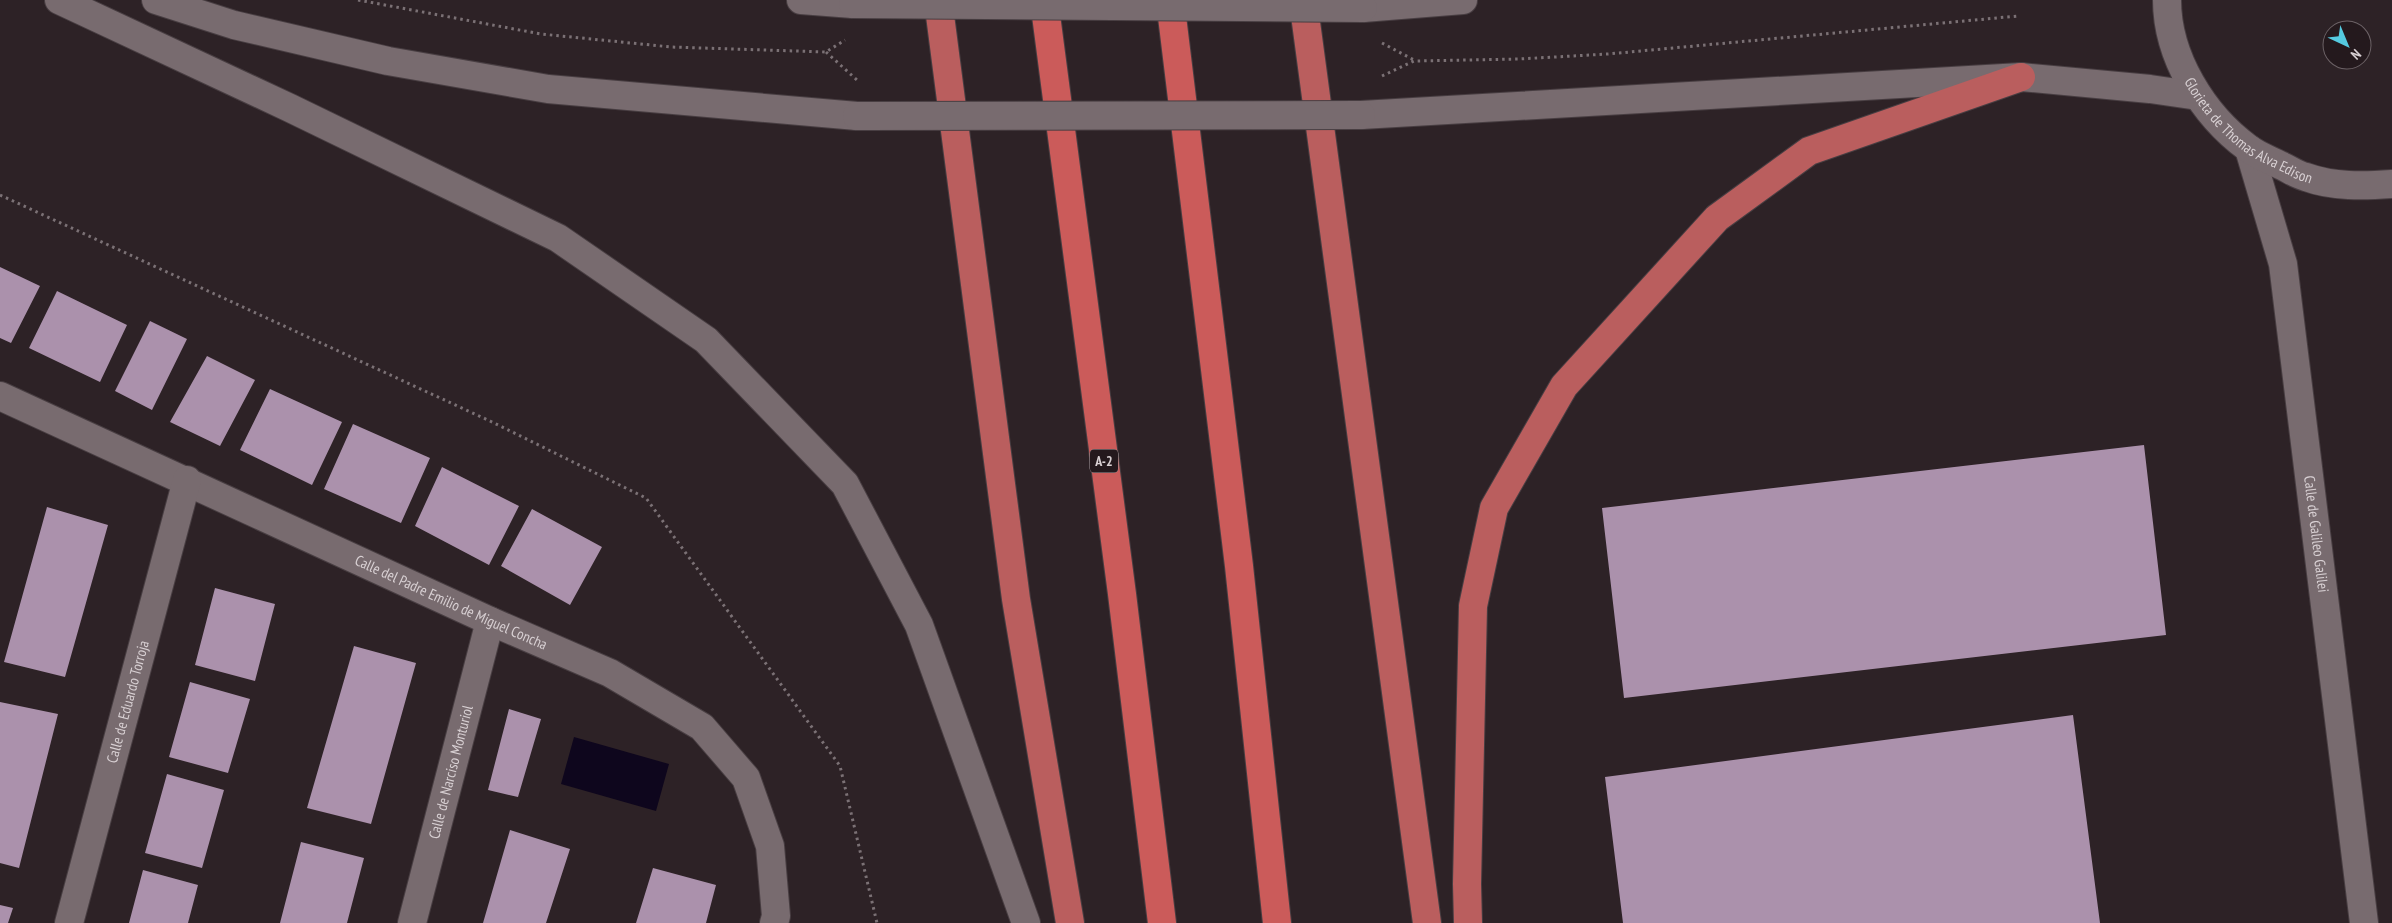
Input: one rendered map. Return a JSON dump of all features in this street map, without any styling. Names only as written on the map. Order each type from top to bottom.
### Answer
[{"type":"highway","points":[[938,0],[1016,599],[1070,923]]},
{"type":"highway","name":"A-2","points":[[1044,0],[1123,604],[1162,923]]},
{"type":"highway","points":[[1170,0],[1238,556],[1277,923]]},
{"type":"highway","points":[[1303,0],[1427,923]]},
{"type":"highway","points":[[1468,923],[1467,884],[1473,606],[1494,508],[1564,386],[1717,218],[1809,151],[2021,76]]},
{"type":"street","points":[[59,0],[290,108],[558,238],[706,340],[845,484],[919,625],[1026,923]]},
{"type":"street","points":[[156,0],[234,25],[388,61],[548,89],[857,116],[1361,115],[2021,76],[2150,89],[2198,96]]},
{"type":"street","points":[[801,0],[854,4],[1363,8],[1463,0]]},
{"type":"street","name":"Glorieta de Thomas Alva Edison","points":[[2167,0],[2167,12],[2178,54],[2198,96],[2219,123],[2249,150],[2306,178],[2361,187],[2392,184]]},
{"type":"street","name":"Calle de Galileo Galilei","points":[[2249,150],[2283,264],[2364,923]]},
{"type":"street","name":"Calle del Padre Emilio de Miguel Concha","points":[[0,396],[187,480],[490,621],[610,673],[702,727],[746,778],[770,846],[776,916],[774,923]]},
{"type":"street","name":"Calle de Eduardo Torroja","points":[[69,923],[187,480]]},
{"type":"street","name":"Calle de Narciso Monturiol","points":[[412,923],[490,621]]},
{"type":"path","points":[[358,0],[541,34],[671,47],[826,52],[850,36]]},
{"type":"path","points":[[1374,80],[1414,60],[1519,59],[1608,54],[2018,16]]},
{"type":"path","points":[[1380,41],[1414,60]]},
{"type":"path","points":[[826,52],[857,80]]},
{"type":"path","points":[[0,195],[419,388],[646,498],[840,766],[877,923]]},
{"type":"shaded area","points":[[574,737],[669,764],[656,811],[561,784]]},
{"type":"building","points":[[0,267],[40,286],[11,343],[0,338]]},
{"type":"building","points":[[57,291],[127,325],[100,382],[29,348]]},
{"type":"building","points":[[150,321],[187,339],[152,410],[115,391]]},
{"type":"building","points":[[207,356],[255,380],[220,446],[170,422]]},
{"type":"building","points":[[270,389],[342,422],[312,485],[240,450]]},
{"type":"building","points":[[353,424],[430,458],[401,523],[324,489]]},
{"type":"building","points":[[2144,445],[2166,635],[1624,698],[1602,508]]},
{"type":"building","points":[[442,467],[519,506],[489,565],[415,526]]},
{"type":"building","points":[[47,507],[108,525],[65,677],[4,662]]},
{"type":"building","points":[[532,509],[602,547],[570,605],[501,566]]},
{"type":"building","points":[[215,588],[275,604],[255,681],[195,665]]},
{"type":"building","points":[[354,646],[416,663],[371,824],[307,808]]},
{"type":"building","points":[[190,682],[250,699],[228,773],[169,757]]},
{"type":"building","points":[[0,702],[58,714],[19,868],[0,863]]},
{"type":"building","points":[[509,709],[541,719],[518,797],[488,790]]},
{"type":"building","points":[[2073,715],[2100,923],[1623,923],[1605,777]]},
{"type":"building","points":[[167,774],[224,790],[202,868],[145,853]]},
{"type":"building","points":[[510,830],[570,849],[546,923],[483,923]]},
{"type":"building","points":[[301,842],[364,858],[347,923],[280,923]]},
{"type":"building","points":[[653,868],[716,885],[706,923],[636,923]]},
{"type":"building","points":[[143,870],[198,885],[188,923],[129,923]]},
{"type":"building","points":[[0,905],[13,908],[8,923],[0,923]]}]
